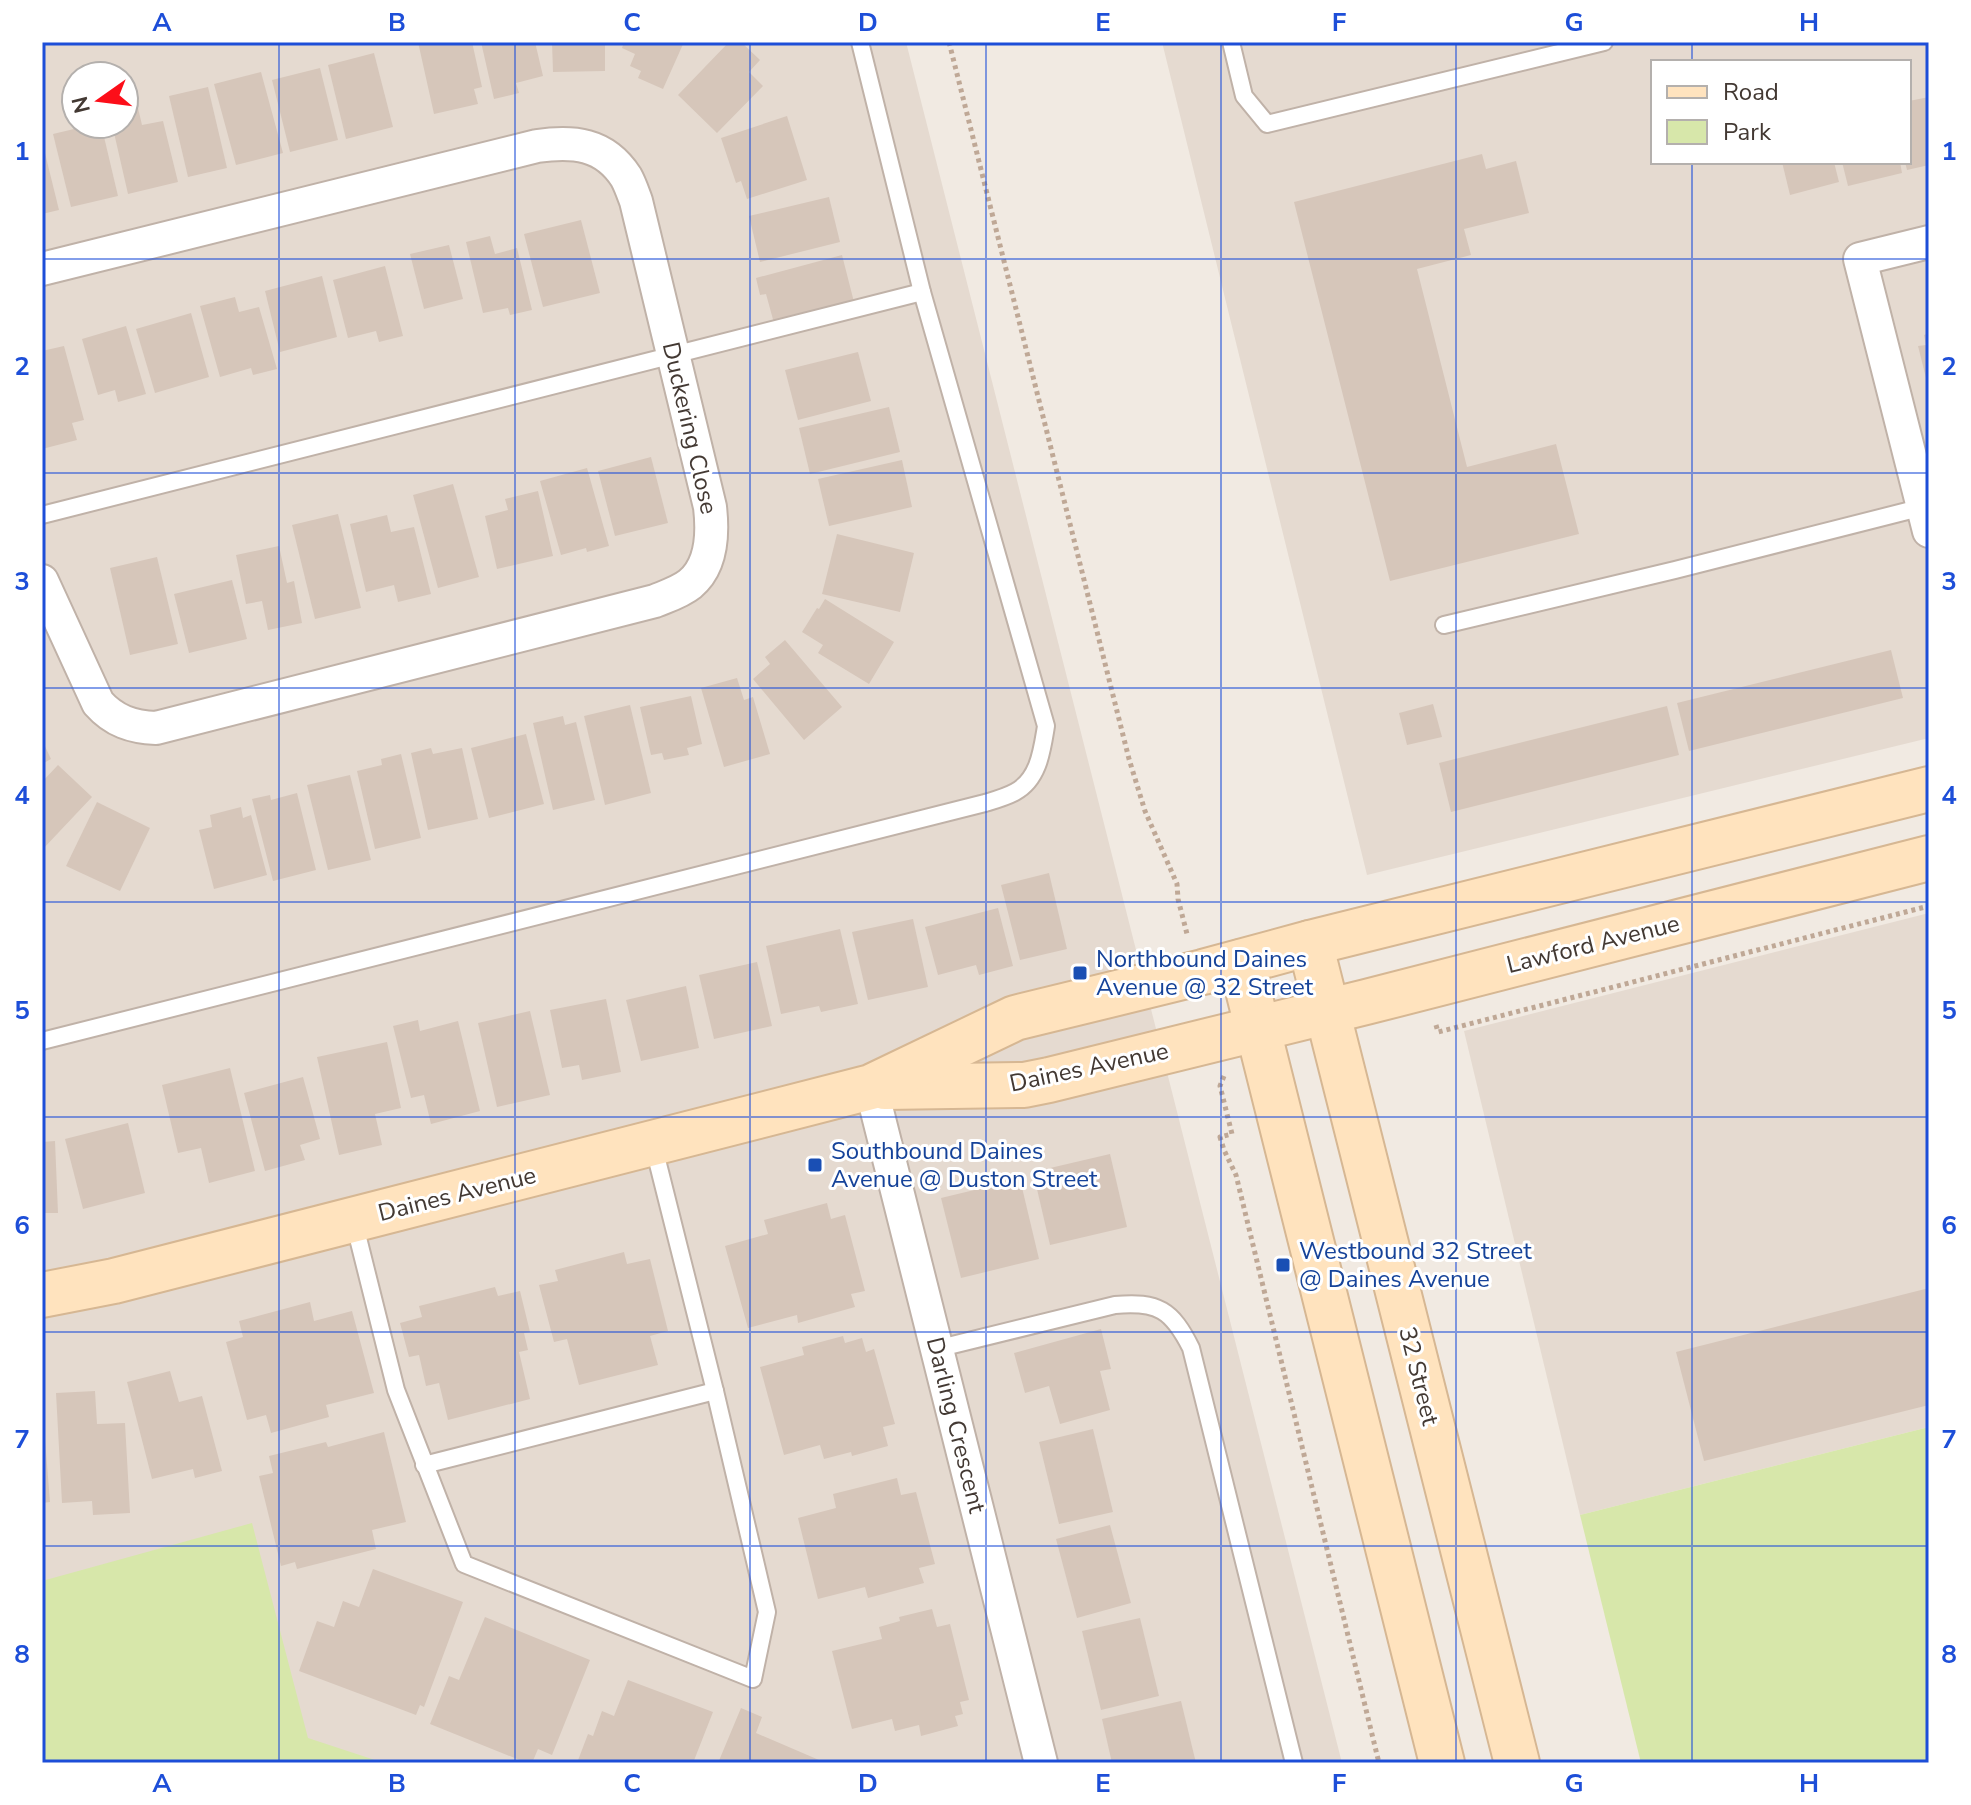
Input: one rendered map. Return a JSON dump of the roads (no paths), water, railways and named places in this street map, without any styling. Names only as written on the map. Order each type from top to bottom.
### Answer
[{"type":"street","name":"Duckering Close","points":[[42,269],[537,146],[581,144],[612,160],[627,178],[636,201],[712,526],[703,568],[691,584],[655,601],[156,728],[123,723],[98,703],[42,581]]},
{"type":"street","points":[[1927,514],[1860,259],[1929,242]]},
{"type":"street","points":[[1310,943],[1929,789]]},
{"type":"street","name":"Lawford Avenue","points":[[1257,1029],[1929,858]]},
{"type":"street","name":"Daines Avenue","points":[[42,1295],[114,1281],[354,1221],[871,1087],[1015,1018],[1310,943]]},
{"type":"street","name":"32 Street","points":[[1310,943],[1517,1763]]},
{"type":"street","points":[[1241,962],[1442,1763]]},
{"type":"street","name":"Daines Avenue","points":[[871,1087],[1024,1085],[1257,1029]]},
{"type":"street","name":"Darling Crescent","points":[[871,1087],[1041,1763]]},
{"type":"lane","points":[[42,1041],[970,807],[1017,791],[1029,781],[1041,758],[1046,726],[922,292],[860,42]]},
{"type":"lane","points":[[1231,42],[1244,96],[1267,124],[1604,42]]},
{"type":"lane","points":[[42,515],[922,292]]},
{"type":"lane","points":[[1444,625],[1927,514]]},
{"type":"lane","points":[[354,1221],[396,1390],[464,1564],[753,1679],[767,1612],[653,1144]]},
{"type":"lane","points":[[936,1349],[1115,1305],[1139,1303],[1157,1308],[1172,1317],[1191,1348],[1294,1763]]},
{"type":"lane","points":[[424,1465],[715,1391]]},
{"type":"place","name":"Northbound Daines Avenue @ 32 Street","points":[[1080,973]]},
{"type":"place","name":"Southbound Daines Avenue @ Duston Street","points":[[815,1165]]},
{"type":"place","name":"Westbound 32 Street @ Daines Avenue","points":[[1283,1265]]}]
